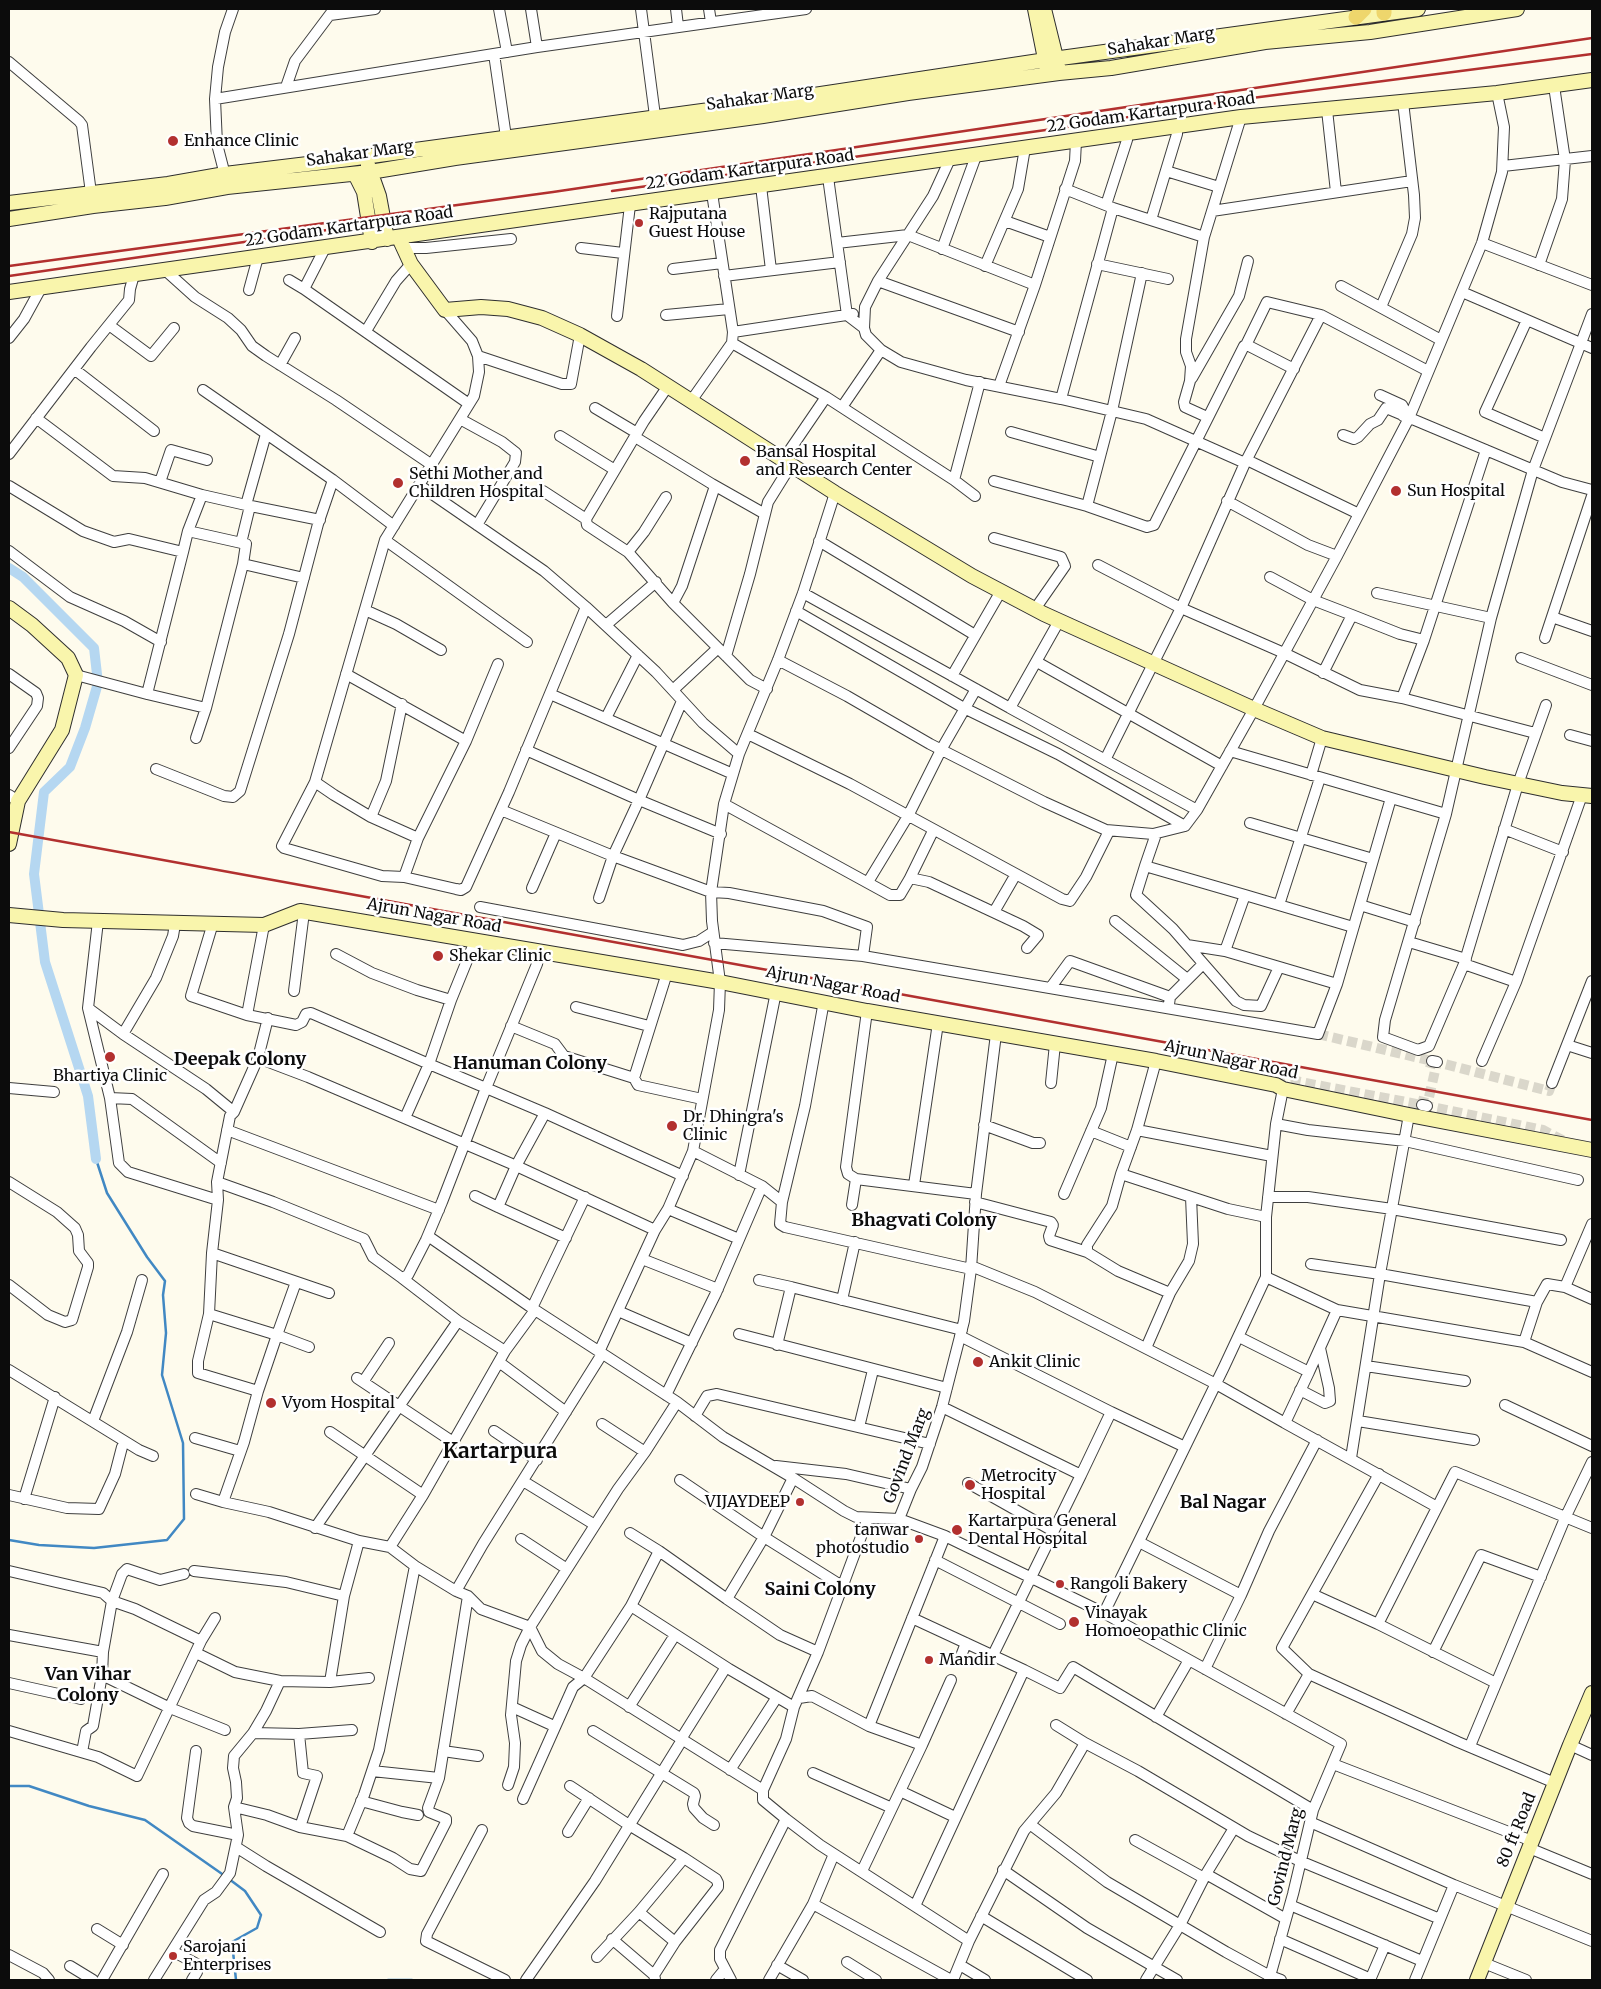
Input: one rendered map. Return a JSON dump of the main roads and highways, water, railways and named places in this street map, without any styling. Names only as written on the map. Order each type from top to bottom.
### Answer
[{"type":"waterway","points":[[9,568],[23,577],[94,648],[98,683],[85,728],[70,767],[44,792],[34,874],[45,962],[88,1096],[96,1159]]},
{"type":"waterway","points":[[9,1540],[39,1545],[94,1548],[167,1540],[184,1519],[183,1443],[162,1375],[166,1333],[163,1295],[165,1281],[147,1257],[107,1193],[96,1159]]},
{"type":"waterway","points":[[9,1786],[29,1786],[89,1806],[145,1820],[225,1876]]},
{"type":"waterway","points":[[229,1879],[245,1891],[261,1915],[257,1928],[232,1942],[236,1980]]},
{"type":"waterway","points":[[388,1980],[412,1980]]},
{"type":"tunnel","points":[[1318,1034],[1432,1061],[1430,1068]]},
{"type":"tunnel","points":[[1552,1083],[1549,1091],[1437,1062],[1427,1106],[1543,1130],[1564,1141]]},
{"type":"tunnel","points":[[1276,1085],[1295,1081],[1422,1105],[1424,1097]]},
{"type":"railway","points":[[9,266],[553,192],[1592,38]]},
{"type":"railway","points":[[612,191],[1067,127],[1229,101],[1592,54]]},
{"type":"railway","points":[[9,276],[334,229]]},
{"type":"railway","points":[[9,832],[1592,1120]]},
{"type":"place","name":"Enhance Clinic","points":[[173,141]]},
{"type":"place","name":"Rajputana Guest House","points":[[639,223]]},
{"type":"place","name":"Bansal Hospital and Research Center","points":[[745,461]]},
{"type":"place","name":"Sethi Mother and Children Hospital","points":[[398,483]]},
{"type":"place","name":"Sun Hospital","points":[[1396,491]]},
{"type":"place","name":"Shekar Clinic","points":[[438,956]]},
{"type":"place","name":"Bhartiya Clinic","points":[[110,1057]]},
{"type":"place","name":"Dr. Dhingra's Clinic","points":[[672,1126]]},
{"type":"place","name":"Ankit Clinic","points":[[978,1362]]},
{"type":"place","name":"Vyom Hospital","points":[[271,1403]]},
{"type":"place","name":"Metrocity Hospital","points":[[970,1485]]},
{"type":"place","name":"VIJAYDEEP","points":[[800,1502]]},
{"type":"place","name":"Kartarpura General Dental Hospital","points":[[957,1530]]},
{"type":"place","name":"tanwar photostudio","points":[[919,1539]]},
{"type":"place","name":"Rangoli Bakery","points":[[1060,1584]]},
{"type":"place","name":"Vinayak Homoeopathic Clinic","points":[[1074,1622]]},
{"type":"place","name":"Mandir","points":[[929,1660]]},
{"type":"place","name":"Sarojani Enterprises","points":[[173,1956]]},
{"type":"district","name":"Deepak Colony","points":[[240,1060]]},
{"type":"district","name":"Hanuman Colony","points":[[530,1064]]},
{"type":"district","name":"Bhagvati Colony","points":[[924,1221]]},
{"type":"district","name":"Kartarpura","points":[[500,1452]]},
{"type":"district","name":"Bal Nagar","points":[[1223,1503]]},
{"type":"district","name":"Saini Colony","points":[[820,1590]]},
{"type":"district","name":"Van Vihar Colony","points":[[88,1685]]}]
